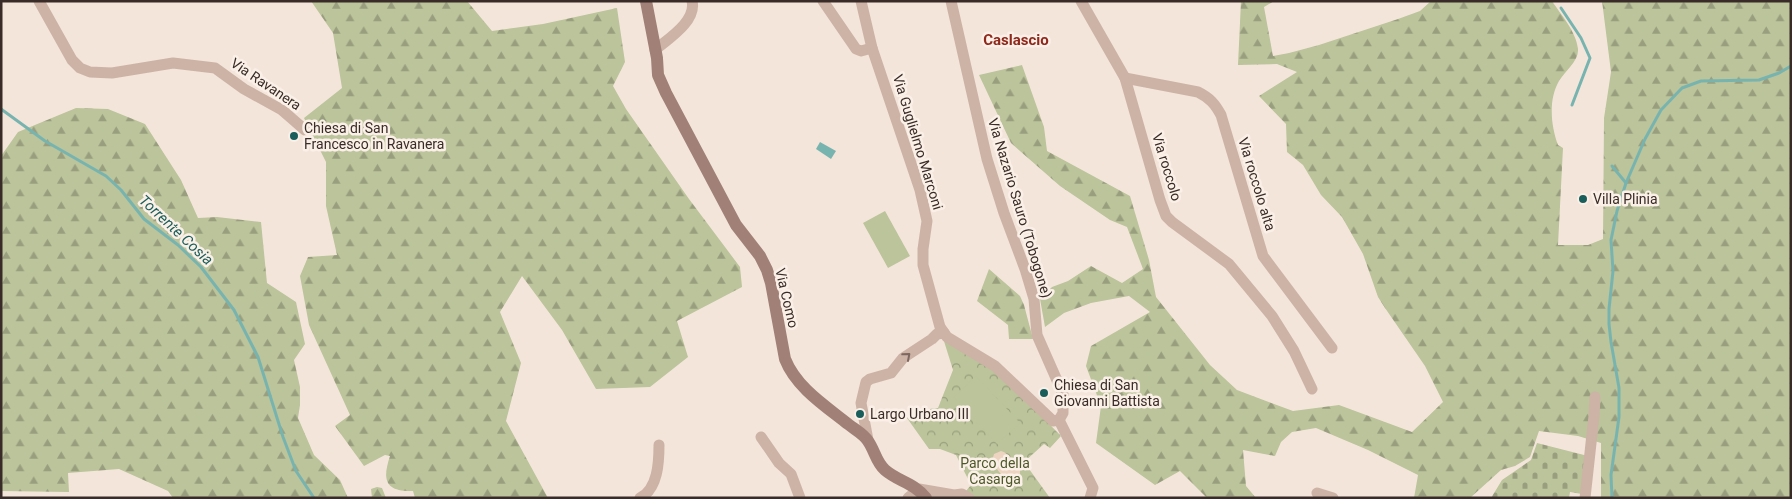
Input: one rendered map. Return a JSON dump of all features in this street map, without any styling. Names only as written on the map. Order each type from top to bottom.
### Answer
[{"type":"street","name":"Via Ravanera","points":[[39,1],[72,60],[80,68],[90,72],[112,73],[174,63],[216,68],[244,89],[282,110],[305,130]]},
{"type":"street","name":"Via Como","points":[[646,1],[658,75],[666,94],[736,225],[760,256],[767,270],[788,366],[805,389],[868,440],[875,458],[882,467],[922,493]]},
{"type":"street","points":[[655,50],[691,16],[694,7],[692,1]]},
{"type":"street","points":[[823,1],[856,49],[860,52],[872,48]]},
{"type":"street","name":"Via Guglielmo Marconi","points":[[861,1],[872,48],[920,190],[927,221],[923,265],[940,328],[944,333]]},
{"type":"street","name":"Via Nazario Sauro (Tobogone)","points":[[951,1],[987,159],[1034,298],[1038,335],[1063,394],[1063,413],[1059,420]]},
{"type":"street","name":"Via roccolo","points":[[1081,1],[1125,78],[1166,216],[1185,234],[1218,255],[1237,273],[1272,316],[1294,350],[1312,389]]},
{"type":"street","name":"Via roccolo alta","points":[[1125,78],[1198,92],[1209,98],[1216,106],[1221,115],[1263,256],[1332,348]]},
{"type":"street","points":[[868,440],[861,403],[866,382],[891,373],[903,358],[937,334],[944,333],[995,366],[1049,418],[1053,421],[1059,420],[1093,488],[1090,498]]},
{"type":"street","points":[[1585,498],[1594,416],[1594,397]]},
{"type":"street","points":[[761,437],[778,463],[791,474],[800,498]]},
{"type":"street","points":[[640,498],[647,493],[654,480],[659,459],[659,445]]},
{"type":"street","points":[[908,498],[922,493],[962,494],[969,498]]},
{"type":"street","points":[[1317,493],[1333,498]]},
{"type":"green space","points":[[311,1],[467,1],[492,31],[543,24],[617,8],[625,62],[613,86],[626,109],[689,199],[740,267],[742,287],[677,321],[688,357],[650,387],[596,389],[562,330],[522,276],[500,312],[521,363],[506,421],[548,498],[415,498],[413,491],[396,489],[388,483],[386,472],[390,456],[385,455],[364,466],[335,426],[350,415],[309,325],[300,276],[308,257],[337,255],[326,206],[326,162],[304,118],[342,88],[333,33]]},
{"type":"green space","points":[[1241,1],[1274,1],[1264,7],[1273,56],[1319,45],[1398,19],[1420,11],[1431,1],[1552,1],[1571,30],[1578,49],[1574,62],[1559,81],[1553,96],[1552,105],[1552,121],[1556,138],[1558,145],[1563,148],[1558,245],[1588,245],[1603,239],[1604,118],[1611,72],[1602,1],[1791,1],[1791,498],[1601,498],[1601,443],[1578,436],[1539,431],[1530,457],[1515,466],[1501,470],[1470,498],[1414,498],[1418,475],[1368,450],[1316,428],[1292,432],[1281,442],[1275,456],[1243,450],[1246,486],[1256,498],[1207,498],[1180,471],[1155,485],[1096,443],[1101,406],[1086,366],[1091,346],[1150,312],[1129,296],[1091,303],[1064,313],[1045,327],[1040,299],[1052,287],[1068,281],[1091,266],[1122,283],[1143,269],[1127,227],[1110,220],[1060,186],[1011,143],[979,75],[1022,65],[1044,127],[1047,151],[1130,196],[1149,260],[1156,297],[1210,365],[1237,390],[1293,411],[1339,405],[1412,432],[1443,402],[1425,366],[1378,297],[1363,254],[1342,217],[1321,195],[1303,165],[1287,152],[1286,124],[1259,96],[1297,72],[1277,64],[1238,65]]},
{"type":"green space","points":[[76,108],[108,109],[145,124],[181,180],[198,218],[217,217],[261,222],[267,283],[296,302],[305,344],[294,360],[300,387],[298,418],[314,455],[340,480],[348,498],[173,498],[168,491],[119,469],[68,473],[69,492],[1,491],[1,156],[18,132]]},
{"type":"green space","points":[[885,211],[910,256],[888,268],[863,223]]},
{"type":"green space","points":[[989,269],[1020,296],[1033,339],[1009,339],[1008,325],[977,301]]},
{"type":"green space","name":"Parco della Casarga","points":[[943,338],[994,368],[1061,436],[1050,448],[1044,444],[1024,462],[1050,498],[973,498],[966,491],[971,485],[956,455],[940,449],[929,449],[907,418],[914,411],[938,408],[953,370]]},
{"type":"green space","points":[[976,376],[1020,423],[997,444],[954,397]]},
{"type":"green space","points":[[1537,443],[1588,456],[1582,494],[1570,492],[1569,498],[1491,498],[1502,480],[1531,460]]},
{"type":"green space","points":[[382,488],[386,498],[372,498],[371,489]]},
{"type":"shaded area","points":[[1001,451],[1013,459],[1020,467],[1020,474],[1015,479],[1008,479],[993,464],[994,454]]},
{"type":"water","points":[[820,142],[836,151],[831,159],[816,149]]},
{"type":"waterway","points":[[1561,8],[1581,38],[1590,58],[1572,105]]},
{"type":"waterway","points":[[1612,498],[1611,475],[1619,417],[1619,388],[1609,324],[1613,271],[1611,240],[1617,211],[1626,183],[1645,139],[1661,110],[1682,88],[1701,81],[1759,80],[1779,73],[1791,66]]},
{"type":"waterway","name":"Torrente Cosia","points":[[1,109],[45,141],[106,176],[121,190],[144,219],[178,245],[201,267],[234,310],[258,357],[283,437],[296,471],[314,498]]},
{"type":"waterway","points":[[1612,166],[1626,183]]},
{"type":"place","name":"Chiesa di San Francesco in Ravanera","points":[[294,136]]},
{"type":"place","name":"Villa Plinia","points":[[1583,199]]},
{"type":"place","name":"Chiesa di San Giovanni Battista","points":[[1044,393]]},
{"type":"place","name":"Largo Urbano III","points":[[860,414]]},
{"type":"district","name":"Caslascio","points":[[1016,40]]}]
